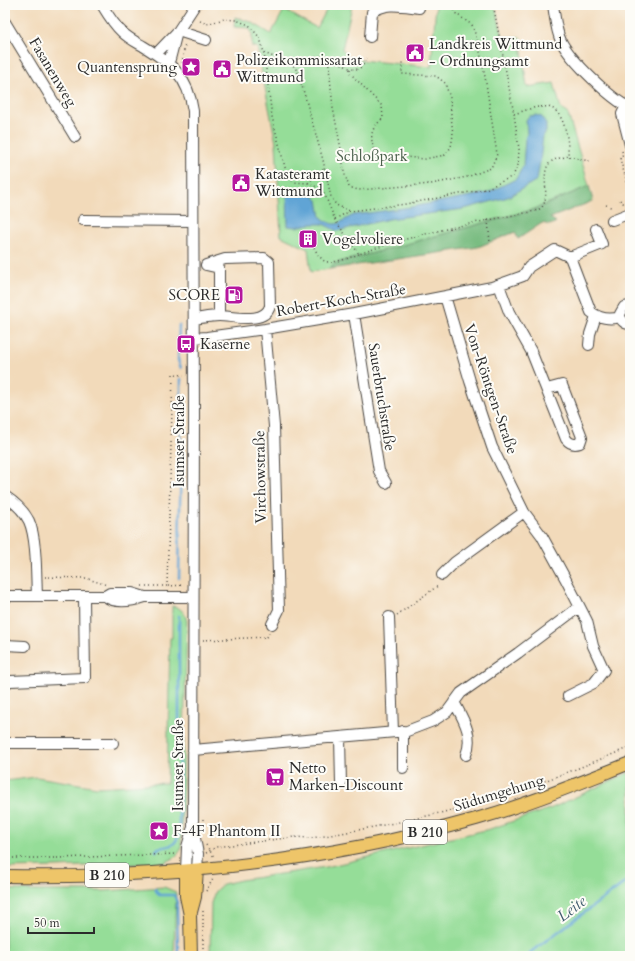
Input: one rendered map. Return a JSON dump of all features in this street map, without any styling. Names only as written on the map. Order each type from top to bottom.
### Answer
[{"type":"main road","name":"Südumgehung","points":[[214,868],[252,864],[351,849],[416,834],[484,816],[542,798],[630,763]]},
{"type":"main road","name":"B 210","points":[[5,876],[129,875],[214,868]]},
{"type":"main road","points":[[191,956],[190,915],[195,897],[192,870]]},
{"type":"street","name":"Isumser Straße","points":[[102,5],[122,32],[168,62],[179,74],[186,85],[191,98],[194,124],[192,870]]},
{"type":"street","points":[[156,54],[178,31],[195,5]]},
{"type":"street","points":[[370,37],[372,12],[386,5],[418,8],[419,5]]},
{"type":"street","points":[[553,5],[560,40],[567,51],[576,62],[614,99],[628,107],[622,114],[626,147]]},
{"type":"street","name":"Fasanenweg","points":[[5,22],[75,137]]},
{"type":"street","points":[[178,31],[206,40]]},
{"type":"street","points":[[168,62],[178,31]]},
{"type":"street","points":[[612,220],[630,213]]},
{"type":"street","points":[[83,220],[194,222]]},
{"type":"street","points":[[596,229],[602,244],[570,256],[591,312],[596,316],[610,319],[620,317]]},
{"type":"street","name":"Robert-Koch-Straße","points":[[194,338],[265,329],[354,314],[496,286],[523,276],[529,267],[555,250],[570,256]]},
{"type":"street","points":[[194,319],[219,316],[235,318],[265,315],[269,311],[269,262],[264,258],[225,259],[206,265]]},
{"type":"street","points":[[194,263],[219,268],[219,316]]},
{"type":"street","points":[[496,286],[524,338],[547,389],[566,439],[569,443],[575,445],[580,443],[582,437],[562,385],[547,389]]},
{"type":"street","name":"Von-Röntgen-Straße","points":[[445,296],[470,381],[492,446],[524,512],[551,551],[587,621],[593,646],[604,670],[594,683],[568,696]]},
{"type":"street","points":[[630,306],[622,309],[620,317],[623,322],[630,324]]},
{"type":"street","name":"Sauerbruchstraße","points":[[354,314],[379,471],[386,483]]},
{"type":"street","points":[[589,344],[590,334],[596,316]]},
{"type":"street","name":"Virchowstraße","points":[[265,329],[275,441],[279,610],[272,624]]},
{"type":"street","points":[[5,496],[29,521],[33,538],[36,596]]},
{"type":"street","points":[[442,575],[456,562],[524,512]]},
{"type":"street","points":[[5,596],[105,596],[110,600],[132,601],[193,597]]},
{"type":"street","points":[[5,684],[10,681],[85,678],[84,596]]},
{"type":"street","points":[[193,750],[398,732],[433,721],[447,712],[460,692],[579,607]]},
{"type":"street","points":[[389,617],[398,732],[403,768]]},
{"type":"street","points":[[5,646],[25,646]]},
{"type":"street","points":[[454,702],[468,730],[469,747],[466,755]]},
{"type":"street","points":[[340,737],[341,784]]},
{"type":"street","points":[[5,741],[8,743],[113,743]]},
{"type":"path","points":[[445,6],[454,7],[470,5]]},
{"type":"path","points":[[336,221],[350,211],[406,204],[486,189],[513,176],[518,165],[519,149],[514,114],[494,9],[491,5]]},
{"type":"path","points":[[328,56],[333,108],[344,172],[349,187],[358,190],[430,184],[467,176],[491,168],[497,154],[478,42],[472,25],[455,13],[454,7]]},
{"type":"path","points":[[200,21],[207,24],[224,19],[236,20],[249,26],[260,38],[264,54],[272,117],[287,175],[293,182],[308,183],[319,188],[325,195],[336,221],[359,254]]},
{"type":"path","points":[[264,54],[293,65],[298,72],[331,197],[336,204],[350,211]]},
{"type":"path","points":[[293,65],[320,56],[328,56],[350,69],[359,68],[366,62],[367,58]]},
{"type":"path","points":[[350,69],[350,74],[382,106],[383,118],[375,126],[371,139],[375,154],[425,159],[445,155],[451,147],[453,135],[450,115],[450,98],[445,83],[436,76],[402,74],[402,61]]},
{"type":"path","points":[[514,114],[541,106],[555,109],[560,115],[566,131],[569,146],[568,156]]},
{"type":"path","points":[[626,147],[620,159],[630,192]]},
{"type":"path","points":[[312,244],[322,259],[327,262],[333,262],[393,242],[440,230],[538,210],[542,207],[545,200],[546,170],[550,162],[555,159],[568,156],[592,162]]},
{"type":"path","points":[[308,183],[324,168]]},
{"type":"path","points":[[620,200],[623,203],[630,201]]},
{"type":"path","points":[[606,204],[613,208]]},
{"type":"path","points":[[488,220],[490,243]]},
{"type":"path","points":[[140,586],[168,586],[173,374],[194,375]]},
{"type":"path","points":[[389,617],[400,614],[439,585],[442,575]]},
{"type":"path","points":[[36,577],[85,578],[107,585],[113,585]]},
{"type":"path","points":[[202,640],[267,637],[272,624]]},
{"type":"path","points":[[5,858],[205,854],[216,846],[294,837],[318,837],[440,813],[509,794],[630,747]]},
{"type":"path","points":[[203,896],[213,878],[214,868]]},
{"type":"path","points":[[203,904],[203,956]]},
{"type":"green space","name":"Schloßpark","points":[[329,5],[352,6],[342,49],[350,59],[431,67],[436,5],[495,6],[503,37],[520,37],[527,87],[554,83],[561,109],[568,114],[589,186],[535,209],[333,264],[330,269],[311,272],[308,249],[281,236],[276,143],[257,47],[252,47],[252,33],[249,28],[234,27],[235,17],[251,22],[271,34],[284,10],[317,28]]},
{"type":"green space","points":[[589,186],[593,201],[550,218],[556,222],[550,225],[542,223],[518,239],[515,232],[478,247],[330,269],[333,264],[535,209]]},
{"type":"green space","points":[[172,606],[182,611],[187,621],[181,850],[174,858],[164,863],[5,868],[5,781],[37,777],[97,787],[167,783]]},
{"type":"green space","points":[[630,772],[630,956],[210,956],[211,903],[215,891],[223,884],[326,867],[490,829],[552,808]]},
{"type":"green space","points":[[164,887],[176,892],[174,956],[5,956],[5,889],[32,891],[105,891]]},
{"type":"water","points":[[536,115],[542,117],[546,124],[546,132],[543,136],[537,180],[508,197],[464,209],[389,219],[337,231],[323,224],[310,224],[296,227],[288,226],[287,194],[306,189],[318,200],[321,217],[334,224],[338,224],[354,215],[411,207],[487,193],[516,179],[523,166],[525,139],[527,134],[526,120],[529,116]]},
{"type":"waterway","points":[[179,325],[178,360],[181,368]]},
{"type":"waterway","points":[[181,379],[181,420]]},
{"type":"waterway","points":[[179,578],[181,431]]},
{"type":"waterway","points":[[156,851],[158,848],[172,845],[176,841],[179,833],[179,616]]},
{"type":"waterway","name":"Leite","points":[[527,956],[630,879]]},
{"type":"waterway","points":[[155,889],[159,895],[174,895],[177,902],[178,956]]},
{"type":"place","name":"Landkreis Wittmund - Ordnungsamt","points":[[415,53]]},
{"type":"place","name":"Quantensprung","points":[[191,67]]},
{"type":"place","name":"Polizeikommissariat Wittmund","points":[[222,69]]},
{"type":"place","name":"Katasteramt Wittmund","points":[[241,183]]},
{"type":"place","name":"Vogelvoliere","points":[[308,239]]},
{"type":"place","name":"SCORE","points":[[234,295]]},
{"type":"place","name":"Kaserne","points":[[186,344]]},
{"type":"place","name":"Netto Marken-Discount","points":[[275,777]]},
{"type":"place","name":"F-4F Phantom II","points":[[159,831]]}]
